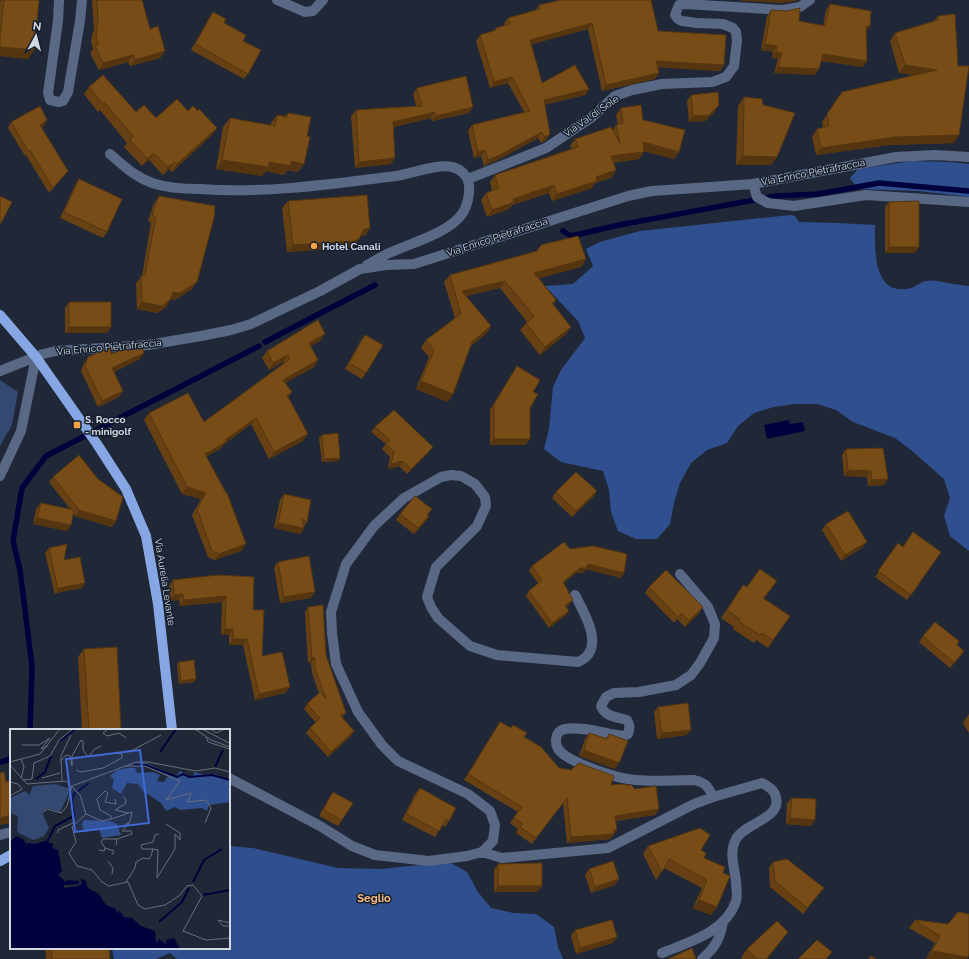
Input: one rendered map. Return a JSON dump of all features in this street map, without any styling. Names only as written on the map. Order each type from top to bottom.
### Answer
[{"type":"main road","name":"Via Aurelia Levante","points":[[0,315],[36,357],[97,444],[126,489],[146,536],[158,604],[172,729]]},
{"type":"main road","points":[[0,861],[10,856]]},
{"type":"street","points":[[59,0],[58,21],[48,93],[50,100],[59,102],[63,101],[68,92],[82,0]]},
{"type":"street","points":[[277,0],[305,12],[313,11],[323,0]]},
{"type":"street","name":"Via Val di Sole","points":[[468,179],[546,148],[592,117],[615,96],[632,90],[662,84],[712,82],[726,77],[734,66],[737,41],[736,32],[733,28],[723,24],[682,21],[678,19],[675,14],[679,5],[685,4],[782,10],[800,7],[810,0]]},
{"type":"street","points":[[110,154],[130,172],[153,183],[181,188],[213,190],[266,190],[397,176],[436,167],[451,166],[460,170],[468,179],[470,186],[467,202],[462,214],[452,224],[428,237],[385,255],[360,269]]},
{"type":"street","name":"Via Enrico Pietrafraccia","points":[[0,371],[56,351],[148,345],[201,336],[251,324],[320,291],[360,269],[386,265],[414,264],[628,196],[652,191],[753,184],[896,157],[935,155],[969,157]]},
{"type":"street","points":[[753,184],[757,197],[768,203],[794,206],[866,195],[969,202]]},
{"type":"street","points":[[0,476],[21,431],[36,357]]},
{"type":"street","points":[[230,779],[320,826],[352,846],[375,855],[429,861],[467,856],[482,852],[493,841],[495,825],[490,811],[468,794],[398,760],[382,745],[358,712],[336,664],[332,633],[331,612],[346,564],[374,526],[404,498],[441,478],[451,475],[461,476],[476,484],[485,497],[486,506],[477,526],[436,567],[427,598],[438,618],[470,646],[496,655],[578,662],[586,658],[592,647],[592,641],[589,622],[575,595]]},
{"type":"street","points":[[680,574],[708,607],[715,624],[714,638],[691,675],[676,685],[639,692],[614,693],[606,697],[601,706],[603,711],[607,715],[627,720],[630,729],[628,734],[623,736],[582,729],[564,729],[556,735],[556,740],[562,754],[583,765],[617,776],[636,780],[694,780],[703,782],[709,787],[713,797]]},
{"type":"street","points":[[482,852],[502,858],[608,848],[694,804],[762,783],[771,788],[776,794],[778,802],[776,808],[770,815],[737,835],[734,842],[732,857],[736,882],[736,900],[723,922],[721,932],[713,950],[702,959]]},
{"type":"street","points":[[0,835],[10,832]]},
{"type":"street","points":[[662,953],[702,936],[723,922]]},
{"type":"shaded area","points":[[912,161],[969,164],[969,197],[918,191],[858,189],[850,178],[858,169]]},
{"type":"shaded area","points":[[790,215],[795,216],[799,222],[875,225],[876,256],[881,277],[887,284],[896,289],[907,289],[930,281],[969,286],[969,551],[950,536],[944,516],[950,498],[944,479],[895,438],[853,422],[836,410],[817,404],[796,404],[774,407],[754,413],[738,426],[727,443],[707,450],[691,463],[680,483],[670,524],[657,539],[636,539],[618,531],[611,512],[609,490],[603,471],[561,462],[544,449],[549,429],[553,387],[561,370],[585,338],[578,321],[545,286],[573,284],[593,266],[586,249],[600,242],[640,231]]},
{"type":"shaded area","points":[[0,380],[18,392],[12,425],[0,446]]},
{"type":"shaded area","points":[[789,420],[790,424],[803,422],[805,431],[767,439],[764,425]]},
{"type":"shaded area","points":[[230,846],[253,848],[338,868],[381,869],[449,862],[467,872],[478,892],[491,908],[513,913],[536,914],[554,927],[558,947],[563,959],[177,959],[170,953],[156,959],[114,959],[112,949],[230,949]]},
{"type":"building","points":[[4,0],[39,0],[34,50],[0,47]]},
{"type":"building","points":[[97,0],[142,0],[150,29],[158,26],[165,51],[135,60],[133,55],[103,63],[95,46],[98,45],[96,34],[98,21]]},
{"type":"building","points":[[561,0],[651,0],[658,31],[726,35],[724,65],[656,61],[659,73],[606,85],[592,23],[530,40],[542,83],[575,65],[589,89],[544,100],[550,134],[545,137],[542,132],[488,160],[485,150],[478,152],[472,125],[530,111],[512,77],[494,82],[480,35],[510,24],[508,18],[540,9],[539,5]]},
{"type":"building","points":[[830,4],[871,11],[870,26],[866,26],[867,61],[823,54],[819,69],[778,67],[782,53],[776,52],[777,46],[765,44],[771,10],[787,11],[800,8],[799,21],[825,26]]},
{"type":"building","points":[[213,12],[226,19],[224,23],[246,35],[243,41],[261,50],[248,74],[195,44]]},
{"type":"building","points":[[955,14],[958,66],[969,66],[959,135],[895,137],[821,148],[817,129],[829,126],[827,114],[842,92],[937,70],[905,65],[895,33],[938,20],[938,16]]},
{"type":"building","points":[[103,75],[136,112],[144,105],[156,118],[177,99],[188,111],[193,106],[198,111],[199,109],[217,128],[177,164],[174,162],[168,167],[154,153],[147,159],[130,140],[133,136],[105,103],[103,104],[89,87]]},
{"type":"building","points":[[466,76],[473,107],[436,116],[435,112],[393,122],[395,158],[359,162],[356,110],[422,106],[417,88]]},
{"type":"building","points":[[718,92],[719,105],[709,115],[693,116],[691,95]]},
{"type":"building","points":[[744,97],[762,99],[763,105],[795,113],[777,157],[743,156]]},
{"type":"building","points":[[641,105],[643,120],[685,130],[679,152],[643,142],[644,152],[611,156],[616,170],[596,177],[597,181],[557,194],[554,185],[513,199],[514,202],[492,210],[486,193],[499,188],[495,175],[578,147],[575,139],[611,127],[620,143],[616,125],[623,123],[621,108]]},
{"type":"building","points":[[40,106],[47,120],[40,125],[68,171],[53,188],[30,150],[28,151],[11,122]]},
{"type":"building","points":[[288,113],[311,117],[307,136],[310,137],[304,164],[291,161],[291,166],[269,162],[269,167],[222,160],[230,118],[275,126],[277,115],[287,117]]},
{"type":"building","points":[[79,179],[122,199],[107,232],[64,212]]},
{"type":"building","points":[[367,195],[370,228],[364,229],[359,239],[355,241],[293,245],[288,201]]},
{"type":"building","points":[[0,196],[12,202],[0,225]]},
{"type":"building","points":[[159,196],[215,206],[214,218],[197,282],[180,293],[173,292],[170,300],[162,306],[142,302],[141,276],[145,275],[156,217],[152,215]]},
{"type":"building","points":[[919,201],[919,247],[889,247],[889,202]]},
{"type":"building","points":[[578,236],[586,259],[534,273],[556,300],[552,303],[571,327],[545,347],[526,323],[534,316],[505,281],[462,291],[491,326],[472,342],[453,394],[421,381],[434,350],[426,340],[461,314],[450,275],[537,251],[541,245]]},
{"type":"building","points":[[69,302],[111,302],[111,327],[69,327]]},
{"type":"building","points":[[318,320],[325,334],[309,343],[318,360],[283,380],[292,392],[287,395],[308,434],[274,452],[256,418],[225,440],[226,442],[205,454],[227,493],[246,544],[219,554],[212,551],[197,509],[206,493],[187,487],[149,413],[188,393],[204,422],[290,359],[288,355],[273,363],[267,351]]},
{"type":"building","points":[[365,335],[383,345],[366,373],[349,363]]},
{"type":"building","points":[[142,346],[144,353],[112,368],[123,391],[102,401],[85,366],[88,357],[106,349],[111,348],[111,354],[130,347]]},
{"type":"building","points":[[517,366],[540,380],[533,392],[538,394],[530,408],[530,439],[494,439],[494,404]]},
{"type":"building","points":[[394,410],[433,447],[411,469],[403,461],[391,464],[394,452],[386,444],[390,440],[375,427]]},
{"type":"building","points":[[338,433],[340,458],[324,459],[322,435]]},
{"type":"building","points":[[883,448],[888,479],[872,480],[871,471],[848,470],[846,449]]},
{"type":"building","points":[[79,455],[98,479],[123,497],[116,521],[79,510],[53,477]]},
{"type":"building","points":[[576,472],[597,491],[576,511],[556,492]]},
{"type":"building","points":[[284,494],[311,500],[307,522],[302,519],[304,528],[278,523]]},
{"type":"building","points":[[415,496],[432,509],[427,515],[429,516],[418,528],[400,514]]},
{"type":"building","points":[[41,503],[74,510],[71,525],[37,518]]},
{"type":"building","points":[[848,511],[867,542],[845,555],[826,524]]},
{"type":"building","points":[[913,532],[941,552],[911,595],[878,571],[898,543],[903,547]]},
{"type":"building","points":[[564,542],[570,549],[593,546],[627,554],[624,573],[588,564],[586,568],[580,568],[563,582],[573,600],[565,605],[569,611],[552,623],[529,591],[542,580],[532,566]]},
{"type":"building","points":[[67,544],[64,560],[80,557],[85,583],[59,588],[58,590],[49,548]]},
{"type":"building","points":[[309,556],[315,592],[284,597],[278,562]]},
{"type":"building","points":[[760,569],[777,581],[763,598],[790,616],[773,640],[762,633],[760,635],[738,621],[740,619],[727,610],[743,585],[747,587]]},
{"type":"building","points":[[666,570],[703,607],[689,621],[682,613],[678,617],[649,587]]},
{"type":"building","points":[[218,575],[254,577],[253,610],[264,610],[262,656],[282,652],[290,687],[259,694],[247,639],[233,639],[233,629],[225,629],[226,596],[184,600],[183,594],[174,595],[173,580]]},
{"type":"building","points":[[323,605],[326,655],[346,713],[340,715],[354,731],[331,752],[310,728],[320,718],[307,704],[320,692],[326,699],[315,668],[315,658],[312,658],[308,607]]},
{"type":"building","points":[[935,622],[959,641],[957,645],[964,651],[954,663],[923,636]]},
{"type":"building","points":[[117,647],[121,729],[89,729],[84,649]]},
{"type":"building","points":[[194,660],[196,679],[181,681],[179,662]]},
{"type":"building","points":[[688,703],[691,730],[662,733],[658,707]]},
{"type":"building","points":[[500,722],[511,728],[513,725],[527,733],[524,737],[541,747],[559,768],[571,770],[579,763],[614,776],[611,785],[631,785],[635,789],[656,786],[659,809],[615,816],[617,830],[614,830],[614,834],[571,837],[567,798],[536,838],[520,827],[523,824],[514,817],[522,807],[468,774]]},
{"type":"building","points":[[589,733],[607,739],[609,734],[628,741],[619,763],[584,750]]},
{"type":"building","points":[[4,772],[6,782],[10,780],[10,815],[0,818],[0,773]]},
{"type":"building","points":[[420,788],[456,808],[449,821],[446,819],[439,831],[406,814]]},
{"type":"building","points":[[333,792],[353,803],[342,820],[323,810]]},
{"type":"building","points":[[792,798],[816,799],[815,820],[790,818]]},
{"type":"building","points":[[700,828],[710,835],[701,850],[706,853],[704,858],[725,867],[723,873],[730,876],[717,907],[699,900],[707,880],[669,859],[662,872],[648,846]]},
{"type":"building","points":[[787,859],[824,888],[807,908],[775,881],[773,862]]},
{"type":"building","points":[[613,861],[619,879],[595,887],[589,869]]},
{"type":"building","points":[[542,863],[542,886],[498,886],[498,864]]},
{"type":"building","points":[[958,912],[969,914],[968,957],[932,951],[940,936],[915,920],[948,924]]},
{"type":"building","points":[[612,920],[617,937],[580,948],[575,930]]},
{"type":"building","points":[[777,921],[788,932],[766,959],[757,959],[747,949]]},
{"type":"building","points":[[817,940],[832,952],[826,959],[798,959]]},
{"type":"building","points":[[692,948],[696,959],[668,959]]},
{"type":"building","points":[[51,949],[109,949],[110,959],[52,959]]},
{"type":"building","points":[[871,956],[876,959],[869,959]]},
{"type":"waterway","points":[[563,231],[571,236],[619,225],[776,196],[818,194],[879,183],[969,191]]},
{"type":"waterway","points":[[265,342],[375,285]]},
{"type":"waterway","points":[[30,729],[32,666],[20,570],[13,541],[22,488],[46,456],[259,346]]},
{"type":"waterway","points":[[0,762],[10,758]]},
{"type":"place","name":"Hotel Canali","points":[[314,246]]},
{"type":"place","name":"S. Rocco - minigolf","points":[[77,425]]},
{"type":"district","name":"Seglio","points":[[374,898]]}]
